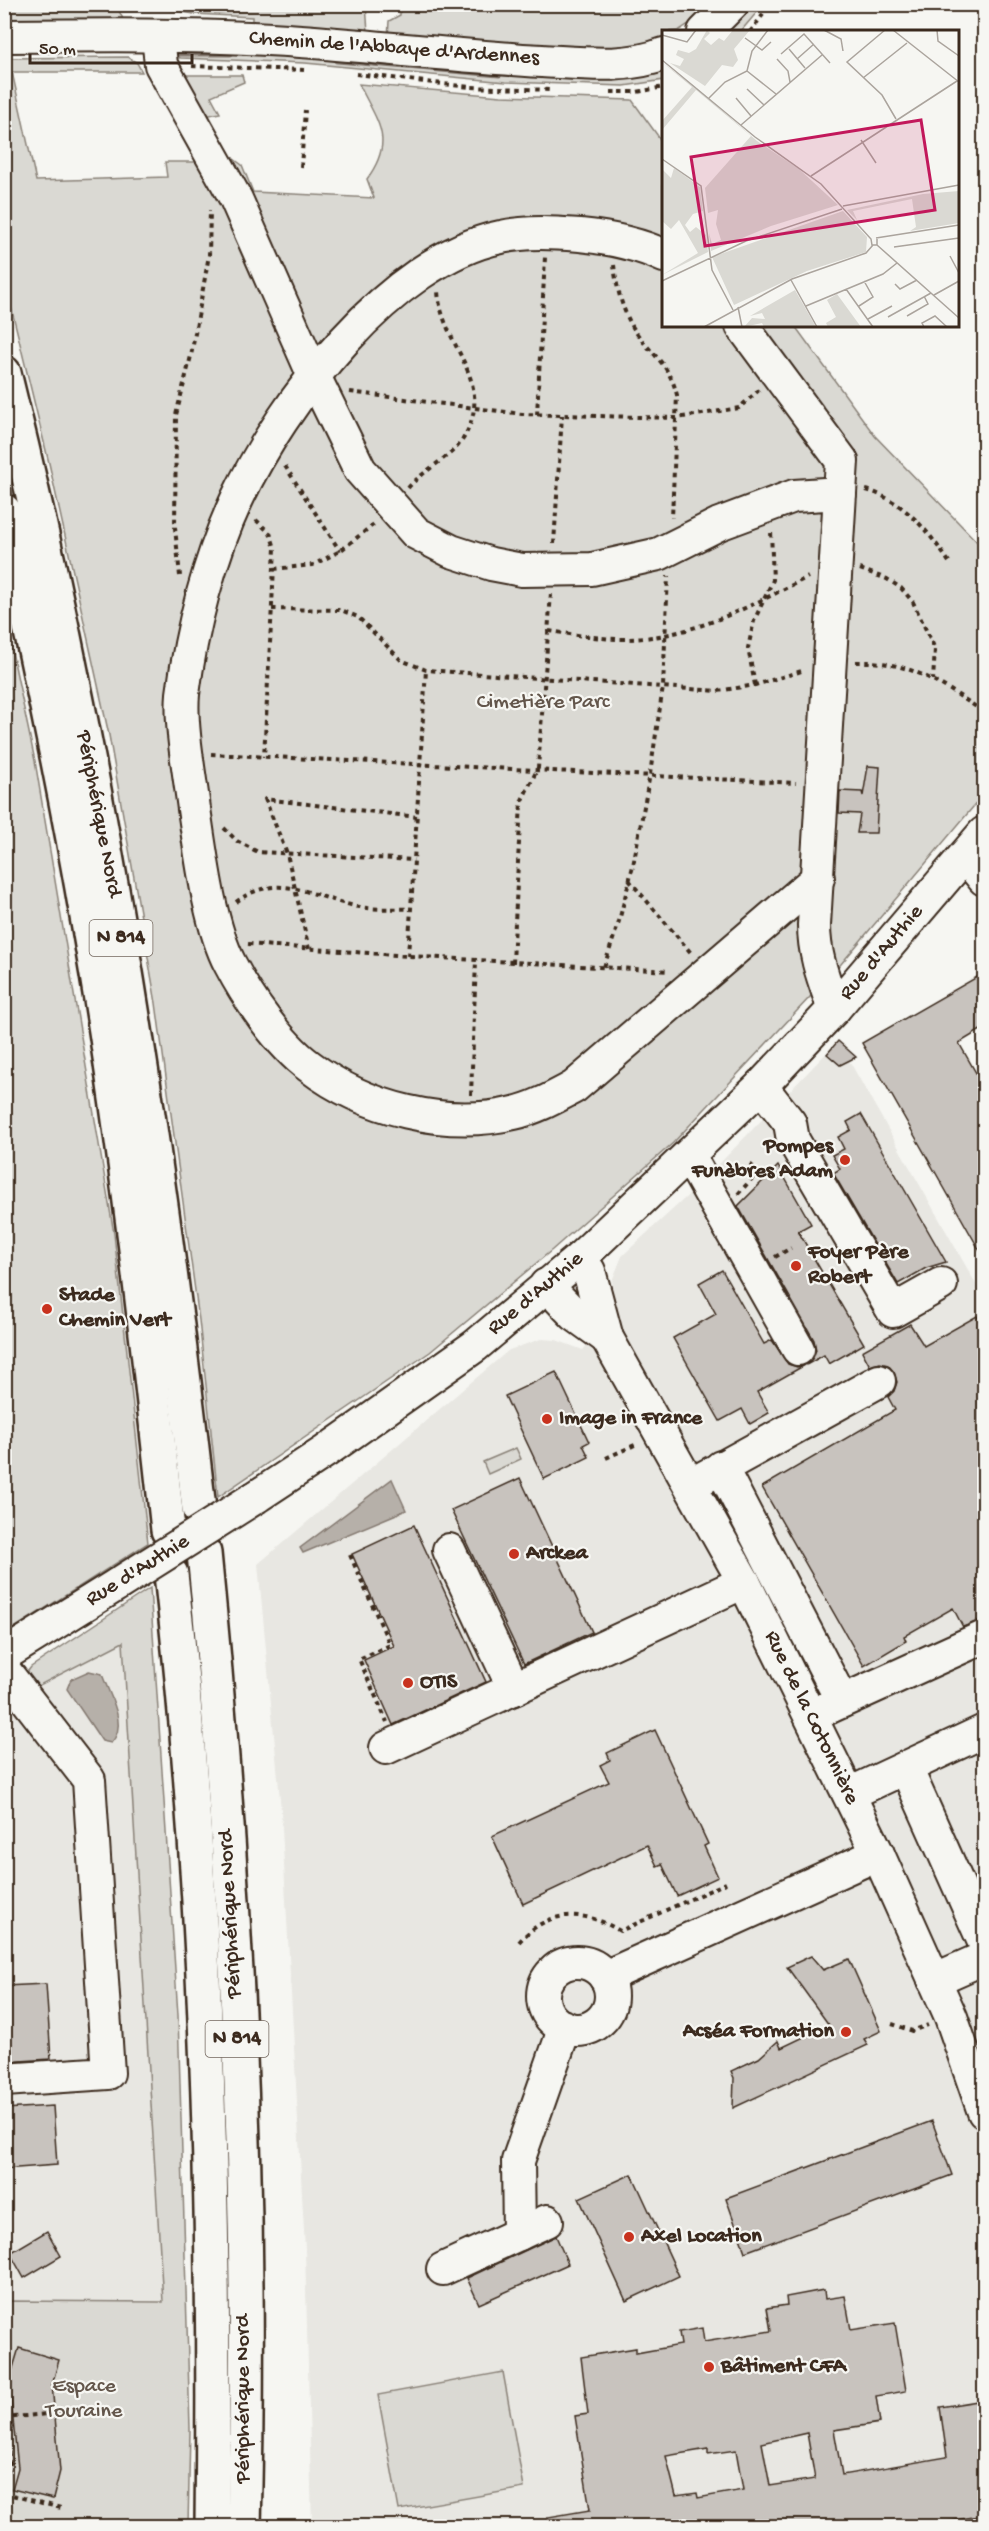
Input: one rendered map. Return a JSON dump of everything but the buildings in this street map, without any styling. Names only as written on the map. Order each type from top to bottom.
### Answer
[{"type":"highway","name":"Périphérique Nord","points":[[4,374],[21,438],[108,858],[151,1123],[199,1509]]},
{"type":"highway","name":"Périphérique Nord","points":[[4,511],[60,772],[89,930],[116,1104],[168,1530]]},
{"type":"highway","name":"Périphérique Nord","points":[[204,1553],[231,1894],[239,2074],[244,2526]]},
{"type":"highway","name":"Périphérique Nord","points":[[171,1574],[179,1646],[197,1893],[207,2097],[214,2365],[212,2526]]},
{"type":"highway","points":[[245,2462],[263,2488],[263,2526]]},
{"type":"street","points":[[706,30],[732,4]]},
{"type":"street","name":"Chemin de l'Abbaye d'Ardennes","points":[[4,36],[158,36],[284,40],[445,56],[603,63],[634,61],[662,54]]},
{"type":"street","points":[[158,36],[161,65],[236,199],[317,382],[360,470],[416,534],[451,551],[491,564],[522,570],[592,569],[659,554],[719,524],[794,496],[840,489]]},
{"type":"street","points":[[662,256],[646,248],[616,240],[547,232],[500,237],[437,263],[405,284],[367,319],[268,440],[236,501],[212,569],[191,645],[183,699],[187,752],[208,896],[228,962],[267,1022],[307,1065],[364,1098],[411,1113],[470,1117],[515,1113],[540,1105],[574,1087],[818,878]]},
{"type":"street","points":[[743,327],[842,461],[814,948],[834,1009]]},
{"type":"street","points":[[975,844],[984,879]]},
{"type":"street","name":"Rue d'Authie","points":[[4,1655],[256,1497],[326,1451],[475,1346],[580,1258],[761,1086],[834,1009],[975,844]]},
{"type":"street","points":[[761,1086],[790,1123],[793,1140],[893,1311],[941,1284]]},
{"type":"street","points":[[688,1156],[798,1348]]},
{"type":"street","name":"Rue de la Cotonnière","points":[[580,1258],[590,1271],[607,1338],[744,1582],[878,1854],[951,2017],[984,2112]]},
{"type":"street","name":"Rue de la Cotonnière","points":[[546,1285],[575,1315],[607,1338]]},
{"type":"street","points":[[689,1485],[879,1381]]},
{"type":"street","points":[[722,1467],[842,1701]]},
{"type":"street","points":[[449,1550],[514,1689]]},
{"type":"street","points":[[387,1748],[744,1582]]},
{"type":"street","points":[[811,1715],[984,1637]]},
{"type":"street","points":[[4,1670],[89,1780],[108,2073],[4,2080]]},
{"type":"street","points":[[849,1794],[984,1731]]},
{"type":"street","points":[[906,1768],[984,1942]]},
{"type":"street","points":[[605,1977],[878,1854]]},
{"type":"street","points":[[934,1980],[984,1958]]},
{"type":"street","points":[[566,1963],[588,1964],[605,1977],[610,1987],[611,1999],[602,2019],[582,2030],[565,2027],[551,2018],[545,2008],[543,1998],[549,1977],[566,1963]]},
{"type":"street","points":[[519,2234],[518,2161],[565,2027]]},
{"type":"street","points":[[443,2269],[548,2221]]},
{"type":"path","points":[[752,30],[771,4]]},
{"type":"path","points":[[301,167],[305,110]]},
{"type":"path","points":[[180,586],[175,518],[176,415],[192,356],[209,255],[211,177],[219,170]]},
{"type":"path","points":[[537,415],[547,232]]},
{"type":"path","points":[[604,967],[629,880],[650,774],[663,687],[677,418],[677,395],[672,375],[631,325],[623,306],[614,266],[616,240]]},
{"type":"path","points":[[274,569],[313,565],[340,550],[362,535],[420,474],[444,458],[462,441],[476,394],[472,378],[448,332],[439,299],[437,263]]},
{"type":"path","points":[[317,382],[473,409],[537,415],[677,418],[739,408],[778,374]]},
{"type":"path","points":[[268,440],[340,550]]},
{"type":"path","points":[[840,489],[876,493],[892,501],[926,529],[949,562]]},
{"type":"path","points":[[236,501],[270,533],[275,548],[264,757]]},
{"type":"path","points":[[755,685],[748,648],[754,621],[773,580],[774,560],[771,532],[762,508]]},
{"type":"path","points":[[549,631],[618,639],[664,635],[716,622],[836,564],[862,569],[902,588],[921,615],[935,650],[933,680]]},
{"type":"path","points":[[272,609],[341,610],[358,617],[401,660],[426,670],[718,691],[755,685],[831,662],[872,661],[910,668],[984,712]]},
{"type":"path","points":[[408,956],[426,670]]},
{"type":"path","points":[[513,963],[521,802],[538,768],[545,678]]},
{"type":"path","points":[[187,752],[420,766],[538,768],[824,785]]},
{"type":"path","points":[[309,949],[287,854],[265,799],[417,817]]},
{"type":"path","points":[[222,827],[237,841],[258,852],[414,860]]},
{"type":"path","points":[[629,880],[708,972]]},
{"type":"path","points":[[411,909],[361,907],[296,887],[272,886],[245,896],[219,930],[309,949],[513,963],[708,972]]},
{"type":"path","points":[[470,1117],[476,960]]},
{"type":"path","points":[[606,1458],[643,1441]]},
{"type":"path","points":[[519,1942],[530,1929],[553,1917],[579,1914],[602,1920],[620,1931],[726,1883]]},
{"type":"path","points":[[892,2024],[912,2031],[927,2025]]},
{"type":"path","points":[[4,2418],[68,2412]]},
{"type":"path","points":[[4,2425],[10,2462],[4,2480]]},
{"type":"path","points":[[4,2493],[61,2508]]},
{"type":"shaded area","points":[[838,1041],[984,1298],[984,2526],[312,2526],[305,2249],[281,1810],[258,1564],[509,1350],[541,1339],[556,1340],[583,1350],[615,1308],[612,1281],[622,1256],[696,1188]]},
{"type":"shaded area","points":[[392,1479],[406,1510],[303,1553],[300,1548]]},
{"type":"shaded area","points":[[123,1642],[163,2302],[5,2301],[5,1703]]},
{"type":"shaded area","points":[[89,1671],[102,1674],[116,1710],[118,1728],[111,1743],[102,1741],[67,1689],[71,1679]]},
{"type":"green space","points":[[5,4],[116,5],[124,21],[5,25]]},
{"type":"green space","points":[[173,4],[366,5],[368,32],[252,27],[252,17],[194,14],[168,9]]},
{"type":"green space","points":[[400,5],[717,5],[680,30],[662,30],[662,39],[629,51],[388,38],[389,21],[400,15]]},
{"type":"green space","points":[[746,5],[763,5],[742,30],[724,30]]},
{"type":"green space","points":[[170,50],[662,64],[662,80],[624,86],[506,82],[305,63],[169,57]]},
{"type":"green space","name":"Cimetière Parc","points":[[128,57],[137,63],[142,72],[12,72],[36,181],[167,177],[165,162],[203,162],[227,154],[242,165],[253,192],[374,198],[367,179],[381,153],[381,131],[359,84],[501,96],[632,100],[662,142],[662,327],[796,327],[875,436],[984,549],[984,794],[841,964],[673,1143],[552,1250],[430,1352],[218,1497],[199,1320],[156,1003],[109,735],[49,463],[5,282],[4,58]]},
{"type":"green space","points":[[181,75],[242,75],[244,82],[211,96],[220,113],[205,116]]},
{"type":"green space","name":"Stade Chemin Vert","points":[[4,614],[35,761],[114,1234],[148,1543],[5,1634]]},
{"type":"green space","points":[[516,1448],[521,1459],[488,1474],[483,1462]]},
{"type":"green space","name":"Espace Touraine","points":[[150,1588],[178,2015],[190,2429],[188,2526],[5,2526],[5,2301],[163,2302],[123,1642],[32,1689],[28,1671]]},
{"type":"green space","points":[[503,2372],[524,2488],[399,2510],[378,2395]]},
{"type":"waterway","points":[[179,53],[230,53]]},
{"type":"waterway","points":[[337,60],[499,74]]},
{"type":"place","name":"Pompes Funèbres Adam","points":[[845,1160]]},
{"type":"place","name":"Foyer Père Robert","points":[[796,1266]]},
{"type":"place","name":"Stade Chemin Vert","points":[[47,1309]]},
{"type":"place","name":"Image in France","points":[[547,1419]]},
{"type":"place","name":"Arckea","points":[[514,1554]]},
{"type":"place","name":"OTIS","points":[[408,1683]]},
{"type":"place","name":"Acséa Formation","points":[[846,2032]]},
{"type":"place","name":"Axel Location","points":[[629,2237]]},
{"type":"place","name":"Bâtiment CFA","points":[[709,2367]]}]
